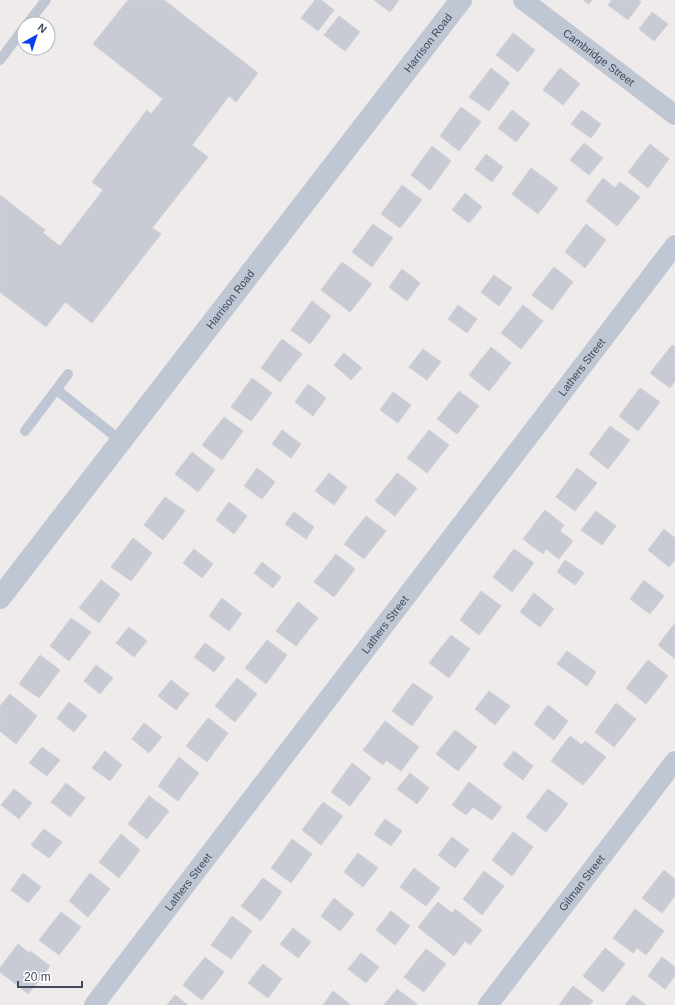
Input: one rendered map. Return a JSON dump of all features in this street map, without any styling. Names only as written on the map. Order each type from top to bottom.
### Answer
[{"type":"street","name":"Harrison Road","points":[[0,598],[460,0]]},
{"type":"street","name":"Cambridge Street","points":[[522,0],[675,115]]},
{"type":"street","name":"Lathers Street","points":[[94,1005],[675,244]]},
{"type":"street","name":"Gilman Street","points":[[488,1005],[675,761]]},
{"type":"lane","points":[[33,16],[46,0]]},
{"type":"lane","points":[[0,60],[16,39]]},
{"type":"lane","points":[[25,431],[68,374]]},
{"type":"lane","points":[[56,390],[120,441]]},
{"type":"building","points":[[128,0],[164,0],[258,73],[236,102],[229,96],[192,145],[208,157],[152,228],[161,234],[92,323],[65,302],[46,327],[0,292],[0,195],[45,230],[43,233],[60,246],[103,190],[92,182],[147,110],[151,114],[163,99],[93,44]]},
{"type":"building","points":[[315,0],[321,0],[334,10],[318,31],[301,18]]},
{"type":"building","points":[[374,0],[399,0],[390,12]]},
{"type":"building","points":[[583,0],[592,0],[589,4]]},
{"type":"building","points":[[612,0],[638,0],[641,2],[628,20],[608,5]]},
{"type":"building","points":[[652,12],[668,24],[654,41],[639,29]]},
{"type":"building","points":[[339,16],[360,32],[345,51],[324,35]]},
{"type":"building","points":[[513,33],[535,50],[518,72],[496,55]]},
{"type":"building","points":[[491,68],[510,83],[489,111],[469,97]]},
{"type":"building","points":[[560,68],[580,84],[563,105],[543,90]]},
{"type":"building","points":[[461,107],[481,122],[459,151],[440,136]]},
{"type":"building","points":[[512,110],[530,124],[516,142],[498,128]]},
{"type":"building","points":[[582,110],[601,124],[591,138],[571,124]]},
{"type":"building","points":[[584,143],[603,158],[589,175],[570,160]]},
{"type":"building","points":[[650,144],[669,159],[648,188],[628,172]]},
{"type":"building","points":[[432,146],[451,161],[430,190],[411,175]]},
{"type":"building","points":[[486,154],[503,167],[492,182],[475,169]]},
{"type":"building","points":[[531,168],[558,188],[538,214],[512,194]]},
{"type":"building","points":[[603,178],[615,188],[620,182],[640,197],[617,226],[586,201]]},
{"type":"building","points":[[402,185],[422,200],[400,228],[381,214]]},
{"type":"building","points":[[465,193],[482,207],[469,223],[452,210]]},
{"type":"building","points":[[373,224],[393,238],[372,267],[352,252]]},
{"type":"building","points":[[586,224],[606,240],[585,268],[565,252]]},
{"type":"building","points":[[342,262],[372,284],[350,312],[321,290]]},
{"type":"building","points":[[554,267],[573,282],[552,310],[532,295]]},
{"type":"building","points":[[402,269],[420,283],[407,301],[389,287]]},
{"type":"building","points":[[494,275],[512,288],[499,306],[481,292]]},
{"type":"building","points":[[312,301],[331,316],[310,344],[291,330]]},
{"type":"building","points":[[458,305],[477,319],[467,333],[448,319]]},
{"type":"building","points":[[523,305],[543,321],[521,349],[501,333]]},
{"type":"building","points":[[282,339],[302,354],[280,382],[261,368]]},
{"type":"building","points":[[672,345],[675,347],[675,381],[670,388],[650,373]]},
{"type":"building","points":[[491,347],[511,363],[489,391],[469,375]]},
{"type":"building","points":[[423,349],[441,362],[427,380],[409,367]]},
{"type":"building","points":[[344,353],[362,368],[351,380],[334,365]]},
{"type":"building","points":[[252,378],[272,393],[251,421],[231,407]]},
{"type":"building","points":[[308,384],[326,398],[313,416],[295,402]]},
{"type":"building","points":[[640,388],[660,402],[638,431],[619,416]]},
{"type":"building","points":[[459,391],[479,406],[457,434],[437,419]]},
{"type":"building","points":[[393,392],[411,405],[398,423],[380,410]]},
{"type":"building","points":[[224,417],[243,431],[222,460],[202,445]]},
{"type":"building","points":[[610,426],[630,440],[608,469],[589,454]]},
{"type":"building","points":[[282,430],[301,444],[291,458],[272,444]]},
{"type":"building","points":[[429,430],[449,445],[427,473],[407,458]]},
{"type":"building","points":[[192,452],[215,470],[198,492],[175,474]]},
{"type":"building","points":[[257,468],[275,482],[262,499],[244,486]]},
{"type":"building","points":[[577,468],[597,483],[575,511],[556,497]]},
{"type":"building","points":[[329,473],[347,487],[334,505],[315,491]]},
{"type":"building","points":[[397,473],[417,488],[395,516],[375,501]]},
{"type":"building","points":[[165,497],[185,511],[163,540],[144,525]]},
{"type":"building","points":[[229,502],[247,516],[234,534],[216,520]]},
{"type":"building","points":[[545,510],[564,525],[560,531],[573,541],[559,559],[546,549],[543,554],[523,539]]},
{"type":"building","points":[[596,511],[616,526],[602,545],[581,530]]},
{"type":"building","points":[[294,512],[314,527],[306,539],[285,524]]},
{"type":"building","points":[[366,516],[386,531],[364,559],[344,544]]},
{"type":"building","points":[[664,529],[675,538],[675,560],[669,567],[648,550]]},
{"type":"building","points":[[133,538],[152,553],[131,581],[111,567]]},
{"type":"building","points":[[194,549],[213,564],[202,578],[183,563]]},
{"type":"building","points":[[514,549],[534,563],[512,592],[493,577]]},
{"type":"building","points":[[336,554],[355,569],[334,597],[314,582]]},
{"type":"building","points":[[565,560],[584,573],[575,585],[557,572]]},
{"type":"building","points":[[262,562],[281,577],[273,588],[254,573]]},
{"type":"building","points":[[101,580],[120,594],[99,623],[79,608]]},
{"type":"building","points":[[644,580],[664,596],[650,614],[630,599]]},
{"type":"building","points":[[481,591],[501,606],[479,635],[460,620]]},
{"type":"building","points":[[534,593],[554,609],[540,627],[520,612]]},
{"type":"building","points":[[222,598],[242,614],[229,631],[209,616]]},
{"type":"building","points":[[298,602],[318,618],[296,646],[276,631]]},
{"type":"building","points":[[71,618],[91,632],[69,661],[50,646]]},
{"type":"building","points":[[675,623],[675,659],[658,645]]},
{"type":"building","points":[[129,627],[147,641],[134,657],[116,643]]},
{"type":"building","points":[[451,635],[470,649],[449,678],[429,663]]},
{"type":"building","points":[[267,640],[287,655],[266,684],[245,668]]},
{"type":"building","points":[[205,643],[225,658],[214,672],[194,657]]},
{"type":"building","points":[[567,651],[596,672],[587,686],[557,664]]},
{"type":"building","points":[[40,655],[60,670],[39,698],[19,684]]},
{"type":"building","points":[[648,660],[668,676],[646,704],[626,688]]},
{"type":"building","points":[[96,665],[113,678],[100,694],[84,681]]},
{"type":"building","points":[[237,678],[257,694],[235,722],[215,706]]},
{"type":"building","points":[[171,680],[189,694],[176,710],[158,696]]},
{"type":"building","points":[[413,683],[433,697],[412,726],[392,711]]},
{"type":"building","points":[[489,691],[510,706],[495,725],[475,709]]},
{"type":"building","points":[[10,694],[37,716],[16,744],[0,731],[0,706]]},
{"type":"building","points":[[69,702],[87,716],[74,732],[57,718]]},
{"type":"building","points":[[616,703],[636,719],[614,747],[595,732]]},
{"type":"building","points":[[548,705],[568,721],[554,740],[534,724]]},
{"type":"building","points":[[208,718],[228,733],[207,762],[186,746]]},
{"type":"building","points":[[385,721],[419,747],[401,771],[386,760],[383,765],[363,750]]},
{"type":"building","points":[[144,723],[162,737],[149,753],[132,739]]},
{"type":"building","points":[[455,730],[477,747],[458,771],[436,754]]},
{"type":"building","points":[[570,736],[582,745],[585,741],[606,757],[583,785],[551,761]]},
{"type":"building","points":[[42,747],[60,760],[47,776],[29,763]]},
{"type":"building","points":[[105,751],[122,765],[110,781],[92,768]]},
{"type":"building","points":[[514,751],[533,766],[523,780],[503,765]]},
{"type":"building","points":[[179,757],[199,773],[178,801],[158,786]]},
{"type":"building","points":[[352,763],[371,778],[350,806],[331,792]]},
{"type":"building","points":[[410,773],[429,788],[417,804],[397,789]]},
{"type":"building","points":[[469,782],[502,807],[492,820],[473,807],[466,815],[452,805]]},
{"type":"building","points":[[66,783],[85,798],[70,817],[51,802]]},
{"type":"building","points":[[14,789],[32,803],[19,819],[1,805]]},
{"type":"building","points":[[548,789],[568,804],[546,832],[526,817]]},
{"type":"building","points":[[149,796],[169,811],[147,839],[128,824]]},
{"type":"building","points":[[323,802],[343,816],[321,845],[302,830]]},
{"type":"building","points":[[385,819],[402,831],[391,846],[374,834]]},
{"type":"building","points":[[44,829],[62,842],[49,858],[31,845]]},
{"type":"building","points":[[513,832],[533,847],[512,876],[492,860]]},
{"type":"building","points":[[121,834],[140,850],[119,878],[99,862]]},
{"type":"building","points":[[452,837],[469,850],[455,868],[438,855]]},
{"type":"building","points":[[292,839],[312,854],[291,883],[271,868]]},
{"type":"building","points":[[358,853],[378,868],[363,887],[344,872]]},
{"type":"building","points":[[414,868],[440,888],[426,906],[400,887]]},
{"type":"building","points":[[664,870],[675,879],[675,896],[662,913],[642,898]]},
{"type":"building","points":[[484,871],[504,886],[482,915],[463,899]]},
{"type":"building","points":[[23,873],[41,887],[28,903],[11,890]]},
{"type":"building","points":[[90,873],[110,889],[88,917],[69,901]]},
{"type":"building","points":[[263,878],[282,892],[261,921],[241,906]]},
{"type":"building","points":[[334,898],[354,914],[340,931],[321,916]]},
{"type":"building","points":[[438,902],[452,913],[455,909],[482,930],[470,945],[465,941],[454,956],[418,927]]},
{"type":"building","points":[[635,909],[664,931],[646,955],[637,948],[633,953],[613,938]]},
{"type":"building","points":[[391,911],[410,926],[395,945],[376,930]]},
{"type":"building","points":[[61,912],[81,927],[59,955],[39,940]]},
{"type":"building","points":[[232,916],[252,931],[231,959],[211,945]]},
{"type":"building","points":[[293,928],[311,942],[298,958],[280,944]]},
{"type":"building","points":[[18,944],[50,966],[28,994],[0,972],[0,968]]},
{"type":"building","points":[[605,948],[625,964],[603,992],[583,976]]},
{"type":"building","points":[[426,949],[446,964],[424,992],[404,977]]},
{"type":"building","points":[[361,953],[379,967],[366,983],[348,969]]},
{"type":"building","points":[[205,957],[224,972],[202,1000],[183,985]]},
{"type":"building","points":[[662,957],[675,967],[675,976],[665,989],[648,976]]},
{"type":"building","points":[[263,964],[282,979],[268,998],[248,983]]},
{"type":"building","points":[[573,986],[593,1001],[590,1005],[559,1005]]},
{"type":"building","points":[[397,989],[417,1004],[384,1005]]},
{"type":"building","points":[[333,991],[351,1005],[323,1005]]},
{"type":"building","points":[[175,995],[188,1005],[167,1005]]},
{"type":"building","points":[[633,995],[646,1005],[625,1005]]}]
